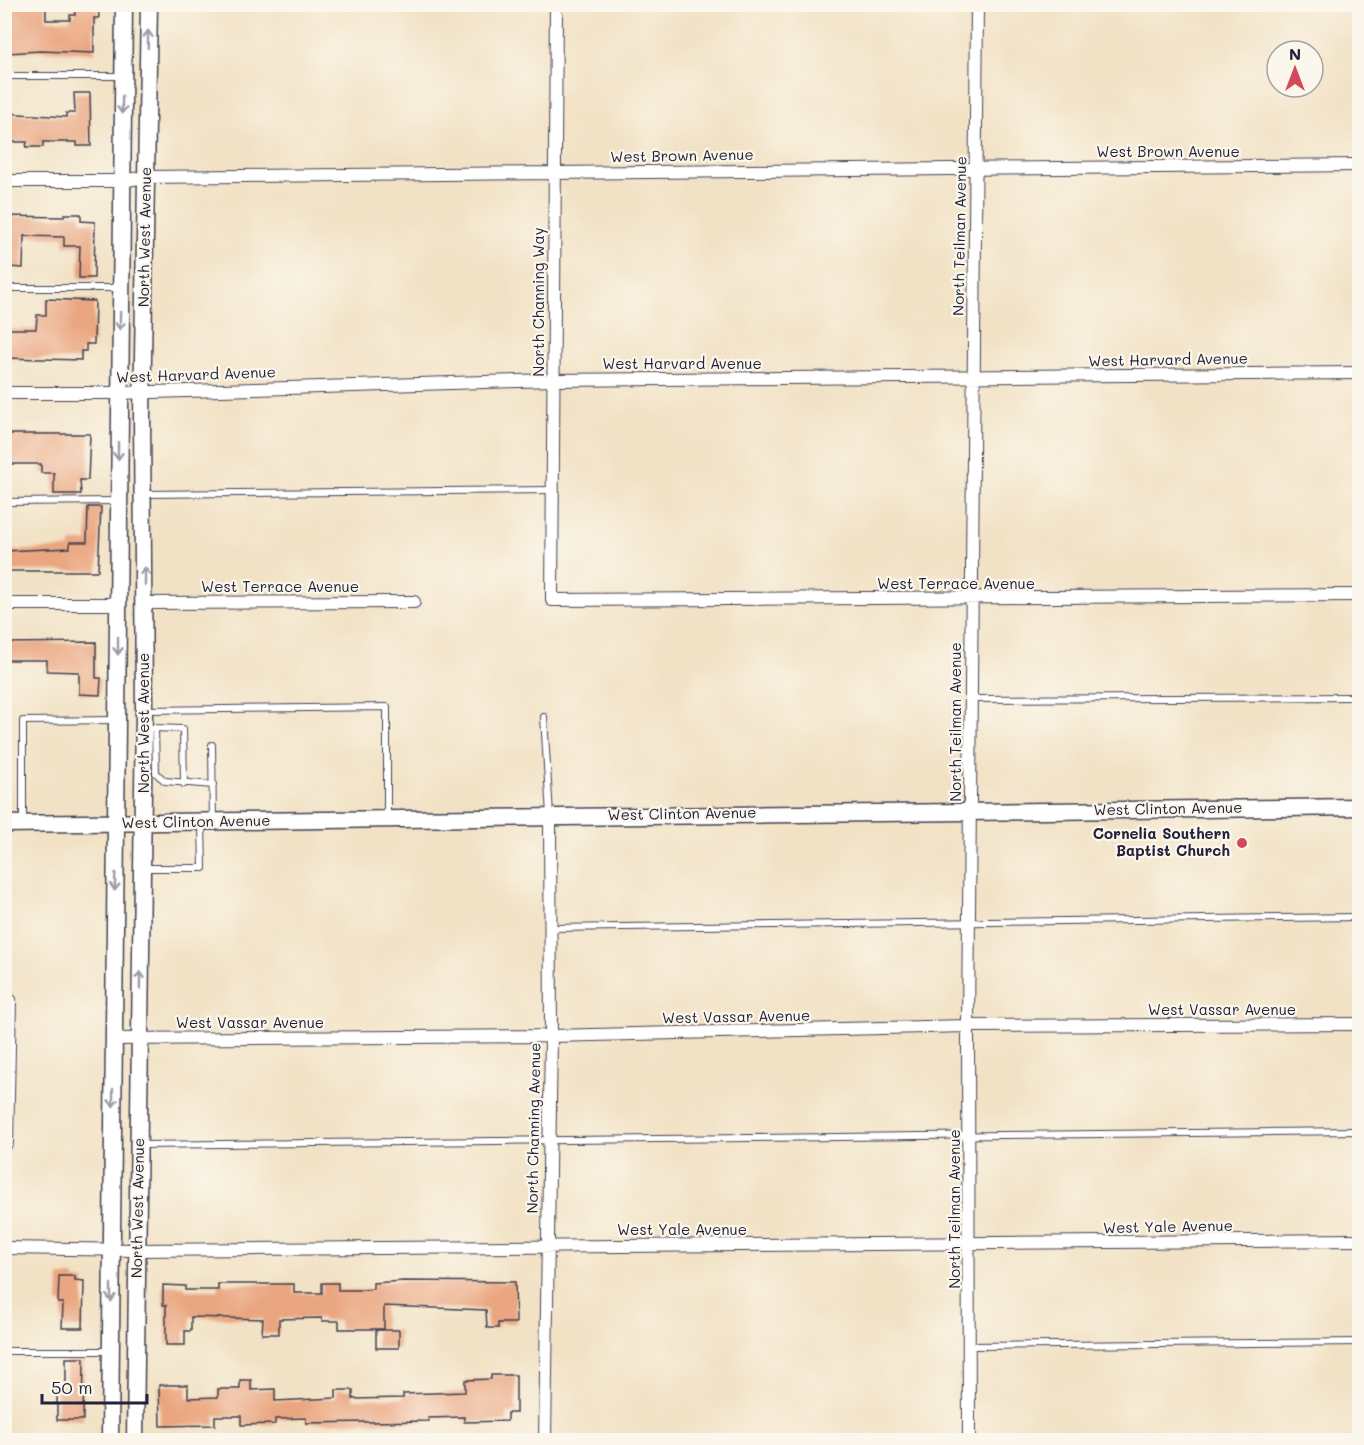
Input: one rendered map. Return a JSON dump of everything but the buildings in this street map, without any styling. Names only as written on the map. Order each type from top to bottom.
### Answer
[{"type":"main road","name":"North West Avenue","points":[[110,1440],[113,1039],[118,824],[118,501],[124,4]]},
{"type":"main road","name":"North West Avenue","points":[[135,1440],[138,1039],[143,824],[150,728],[144,710],[143,391],[148,4]]},
{"type":"main road","name":"West Clinton Avenue","points":[[4,824],[143,824],[550,815],[1359,807]]},
{"type":"street","name":"North Channing Way","points":[[552,600],[556,4]]},
{"type":"street","name":"North Teilman Avenue","points":[[969,1440],[968,1026],[977,4]]},
{"type":"street","name":"West Brown Avenue","points":[[4,181],[121,181],[146,177],[555,172],[1359,165]]},
{"type":"street","name":"West Harvard Avenue","points":[[4,393],[119,393],[553,380],[1359,373]]},
{"type":"street","name":"West Terrace Avenue","points":[[552,600],[1359,595]]},
{"type":"street","name":"West Terrace Avenue","points":[[145,603],[414,602]]},
{"type":"street","points":[[4,604],[118,604]]},
{"type":"street","name":"North Channing Avenue","points":[[545,1440],[551,1036],[550,815]]},
{"type":"street","name":"West Vassar Avenue","points":[[113,1039],[551,1036],[968,1026],[1359,1024]]},
{"type":"street","name":"West Yale Avenue","points":[[4,1248],[137,1250],[1359,1240]]},
{"type":"lane","points":[[4,76],[123,76]]},
{"type":"lane","points":[[4,288],[121,288]]},
{"type":"lane","points":[[144,494],[553,490]]},
{"type":"lane","points":[[4,502],[118,501]]},
{"type":"lane","points":[[972,699],[1359,697]]},
{"type":"lane","points":[[144,710],[387,707],[387,818]]},
{"type":"lane","points":[[544,717],[550,815]]},
{"type":"lane","points":[[23,824],[23,721],[118,720]]},
{"type":"lane","points":[[184,784],[183,729],[150,728],[156,773],[165,781],[184,784],[213,785]]},
{"type":"lane","points":[[142,868],[203,868],[213,785],[212,745]]},
{"type":"lane","points":[[550,928],[1359,916]]},
{"type":"lane","points":[[4,991],[13,999],[10,1143],[4,1152]]},
{"type":"lane","points":[[139,1145],[1359,1131]]},
{"type":"lane","points":[[970,1346],[1359,1342]]},
{"type":"lane","points":[[4,1351],[111,1352]]},
{"type":"place","name":"Cornelia Southern Baptist Church","points":[[1242,843]]}]
